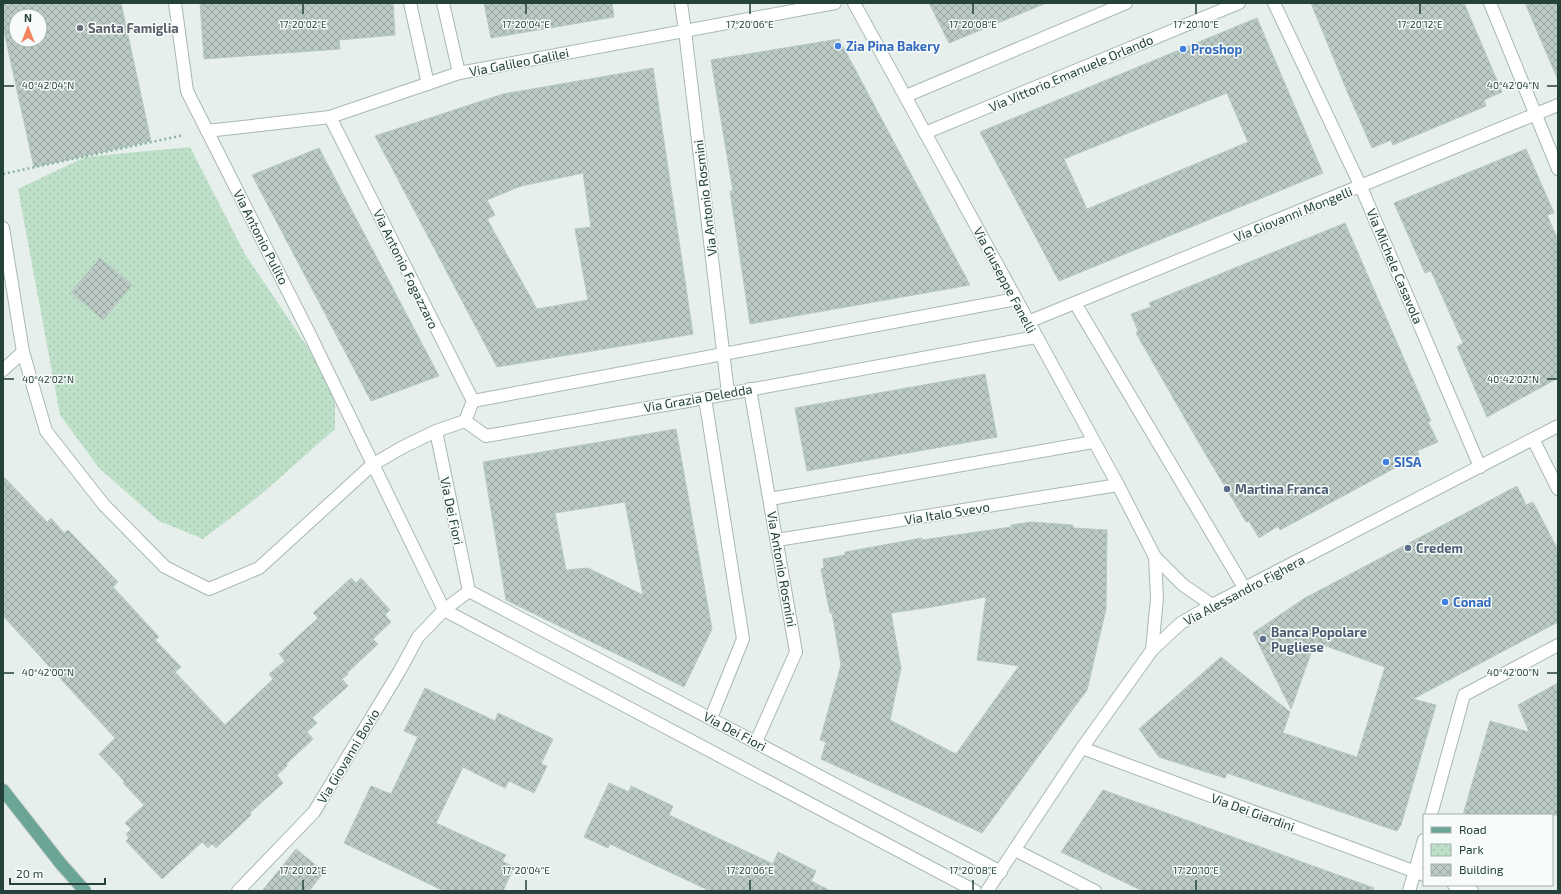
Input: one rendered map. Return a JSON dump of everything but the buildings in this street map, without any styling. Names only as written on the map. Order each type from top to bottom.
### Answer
[{"type":"main road","points":[[3,790],[61,864],[85,891]]},
{"type":"street","name":"Via Antonio Pulito","points":[[175,3],[187,90],[310,335],[372,465]]},
{"type":"street","points":[[410,3],[428,84]]},
{"type":"street","points":[[443,3],[459,73]]},
{"type":"street","name":"Via Antonio Rosmini","points":[[681,3],[728,393]]},
{"type":"street","name":"Via Galileo Galilei","points":[[207,131],[330,117],[459,73],[835,3]]},
{"type":"street","name":"Via Giuseppe Fanelli","points":[[854,3],[906,96],[1093,442],[1118,485],[1155,556]]},
{"type":"street","points":[[906,96],[1126,3]]},
{"type":"street","name":"Via Vittorio Emanuele Orlando","points":[[925,133],[1239,3]]},
{"type":"street","name":"Via Michele Casavola","points":[[1274,3],[1361,187],[1480,467]]},
{"type":"street","points":[[1490,3],[1534,114],[1558,169]]},
{"type":"street","name":"Via Giovanni Mongelli","points":[[1028,322],[1361,187],[1558,105]]},
{"type":"street","name":"Via Antonio Fogazzaro","points":[[330,117],[473,401]]},
{"type":"street","points":[[3,228],[23,352],[46,431],[104,505],[165,567],[209,589],[259,568],[372,465],[403,447],[436,431],[465,421],[473,401],[1016,299]]},
{"type":"street","points":[[1075,304],[1245,589]]},
{"type":"street","name":"Via Grazia Deledda","points":[[465,421],[486,436],[705,398],[750,388],[1036,337]]},
{"type":"street","points":[[3,370],[23,352]]},
{"type":"street","name":"Via Antonio Rosmini","points":[[750,388],[796,652],[756,742]]},
{"type":"street","points":[[705,398],[743,640],[711,718]]},
{"type":"street","name":"Via Alessandro Fighera","points":[[987,891],[1082,748],[1152,650],[1181,623],[1212,605],[1558,426]]},
{"type":"street","name":"Via Dei Fiori","points":[[436,431],[469,591],[1000,872]]},
{"type":"street","points":[[1533,439],[1558,488]]},
{"type":"street","points":[[770,500],[1093,442]]},
{"type":"street","points":[[372,465],[444,610],[975,891]]},
{"type":"street","name":"Via Italo Svevo","points":[[777,540],[1118,485]]},
{"type":"street","points":[[1155,556],[1183,584],[1212,605]]},
{"type":"street","points":[[1152,650],[1157,598],[1155,556]]},
{"type":"street","points":[[444,610],[469,591]]},
{"type":"street","name":"Via Giovanni Bovio","points":[[238,891],[314,812],[399,672],[418,637],[444,610]]},
{"type":"street","points":[[1431,814],[1464,695],[1558,645]]},
{"type":"street","name":"Via Dei Giardini","points":[[1082,748],[1420,873]]},
{"type":"street","points":[[1409,891],[1420,873],[1423,848]]},
{"type":"street","points":[[1015,850],[1096,891]]},
{"type":"street","points":[[1457,886],[1472,891]]},
{"type":"path","points":[[3,174],[207,131]]},
{"type":"green space","points":[[190,147],[245,254],[335,388],[335,429],[258,497],[203,539],[159,521],[99,468],[60,415],[18,189],[85,157]]},
{"type":"place","name":"Santa Famiglia","points":[[80,28]]},
{"type":"place","name":"Zia Pina Bakery","points":[[838,46]]},
{"type":"place","name":"Proshop","points":[[1183,49]]},
{"type":"place","name":"SISA","points":[[1386,462]]},
{"type":"place","name":"Martina Franca","points":[[1227,489]]},
{"type":"place","name":"Credem","points":[[1408,548]]},
{"type":"place","name":"Conad","points":[[1445,602]]},
{"type":"place","name":"Banca Popolare Pugliese","points":[[1263,639]]}]
